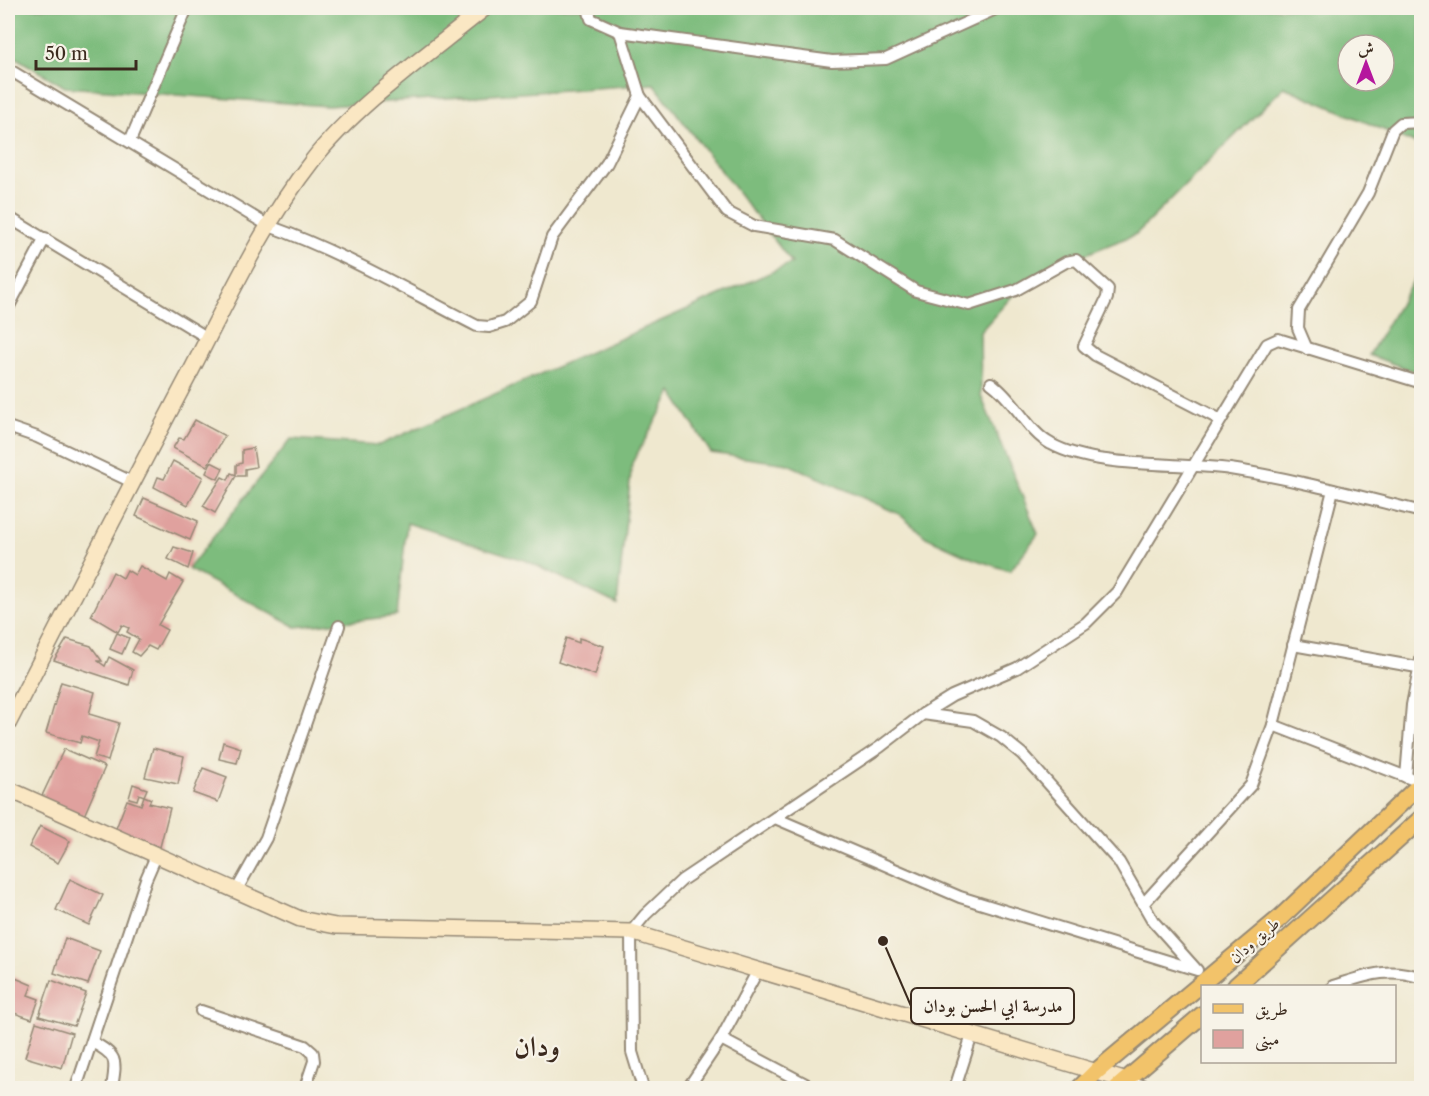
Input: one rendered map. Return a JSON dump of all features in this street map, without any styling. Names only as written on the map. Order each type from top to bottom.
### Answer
[{"type":"main road","name":"طريق ودان","points":[[1080,1089],[1202,975],[1358,846],[1422,783]]},
{"type":"main road","name":"طريق ودان","points":[[1243,985],[1422,818]]},
{"type":"main road","points":[[1122,1085],[1201,1018]]},
{"type":"street","points":[[130,141],[187,8]]},
{"type":"street","points":[[8,724],[132,482],[269,226],[313,160],[336,135],[375,99],[485,8]]},
{"type":"street","points":[[588,8],[591,19],[620,32],[832,61],[886,59],[998,8]]},
{"type":"street","points":[[620,32],[640,96],[727,212],[754,226],[835,240],[916,291],[969,305],[1016,290],[1066,262],[1076,260],[1108,289],[1107,298],[1084,346],[1095,355],[1219,419]]},
{"type":"street","points":[[8,69],[269,226],[308,240],[404,285],[477,326],[489,327],[505,322],[531,301],[552,237],[607,163],[640,96]]},
{"type":"street","points":[[1307,349],[1297,319],[1306,296],[1345,237],[1368,193],[1393,130],[1401,123],[1422,122]]},
{"type":"street","points":[[8,217],[208,338]]},
{"type":"street","points":[[8,308],[45,238]]},
{"type":"street","points":[[644,1089],[632,1052],[631,932],[645,915],[682,880],[880,747],[923,714],[952,696],[1017,668],[1086,623],[1117,592],[1195,465],[1219,419],[1267,344],[1278,339],[1422,383]]},
{"type":"street","points":[[991,383],[1004,393],[1033,430],[1050,444],[1094,457],[1232,470],[1333,490],[1422,512]]},
{"type":"street","points":[[8,427],[37,437],[132,482]]},
{"type":"street","points":[[1144,903],[1251,785],[1273,725],[1333,490]]},
{"type":"street","points":[[236,891],[267,837],[339,626]]},
{"type":"street","points":[[1293,645],[1417,667]]},
{"type":"street","points":[[1406,777],[1417,667],[1422,654]]},
{"type":"street","points":[[923,714],[974,721],[1022,753],[1119,862],[1153,921],[1202,975]]},
{"type":"street","points":[[1273,725],[1422,783]]},
{"type":"street","points":[[8,789],[300,919],[336,926],[631,932],[1097,1071],[1122,1085],[1153,1089]]},
{"type":"street","points":[[776,818],[960,897],[1202,975]]},
{"type":"street","points":[[76,1089],[146,879],[156,856]]},
{"type":"street","points":[[688,1089],[721,1039],[758,970]]},
{"type":"street","points":[[1339,985],[1377,972],[1409,974],[1422,978]]},
{"type":"street","points":[[201,1011],[305,1046],[314,1053],[314,1061],[305,1089]]},
{"type":"street","points":[[955,1089],[972,1035]]},
{"type":"street","points":[[721,1039],[813,1089]]},
{"type":"street","points":[[92,1042],[112,1054],[115,1062],[112,1089]]},
{"type":"green space","points":[[8,8],[1421,8],[1421,146],[1284,87],[1136,234],[1029,277],[980,332],[981,396],[1038,534],[1010,571],[974,559],[926,537],[899,514],[788,464],[711,453],[672,392],[632,463],[617,604],[527,561],[407,523],[397,616],[296,627],[188,569],[291,439],[379,445],[792,263],[654,84],[328,106],[65,87],[8,53]]},
{"type":"green space","points":[[1421,268],[1421,374],[1369,355]]},
{"type":"building","points":[[195,420],[225,436],[207,466],[173,448],[179,438],[184,439]]},
{"type":"building","points":[[253,448],[256,467],[245,469],[245,476],[236,476],[215,513],[203,506],[222,477],[228,480],[231,473],[236,475],[236,465],[242,463],[242,450]]},
{"type":"building","points":[[173,461],[203,477],[188,505],[154,487],[158,477],[164,479]]},
{"type":"building","points":[[211,462],[223,468],[218,479],[206,473]]},
{"type":"building","points":[[144,498],[198,521],[190,540],[136,516]]},
{"type":"building","points":[[174,547],[193,553],[188,569],[168,559]]},
{"type":"building","points":[[140,566],[167,581],[170,574],[183,582],[158,625],[167,630],[156,650],[148,646],[139,656],[132,652],[139,639],[127,632],[129,628],[122,625],[118,632],[91,616],[113,572],[123,578],[127,570],[135,575]]},
{"type":"building","points":[[117,633],[129,638],[122,654],[110,649]]},
{"type":"building","points":[[566,638],[579,643],[579,638],[604,646],[595,675],[558,662]]},
{"type":"building","points":[[67,639],[91,646],[102,661],[98,661],[105,666],[109,657],[133,670],[129,685],[54,660]]},
{"type":"building","points":[[61,682],[95,692],[89,714],[119,723],[108,761],[94,757],[99,742],[82,736],[80,743],[46,733]]},
{"type":"building","points":[[223,742],[241,748],[237,763],[219,759]]},
{"type":"building","points":[[153,748],[184,756],[178,784],[145,777]]},
{"type":"building","points":[[64,749],[105,767],[83,818],[41,798]]},
{"type":"building","points":[[203,768],[227,777],[218,802],[193,793]]},
{"type":"building","points":[[133,784],[147,789],[144,796],[139,794],[137,800],[129,798]]},
{"type":"building","points":[[144,796],[151,799],[149,803],[170,808],[160,847],[115,831],[127,800],[141,805]]},
{"type":"building","points":[[40,826],[70,841],[58,863],[29,847]]},
{"type":"building","points":[[70,879],[103,895],[89,925],[56,910]]},
{"type":"building","points":[[65,938],[100,951],[88,984],[54,973]]},
{"type":"building","points":[[13,977],[32,985],[28,995],[39,999],[32,1019],[8,1011],[8,978]]},
{"type":"building","points":[[51,980],[86,993],[74,1026],[39,1016]]},
{"type":"building","points":[[36,1022],[72,1033],[62,1068],[25,1057]]},
{"type":"place","name":"مدرسة ابي الحسن بودان","points":[[883,941]]},
{"type":"district","name":"ودان","points":[[537,1046]]}]
